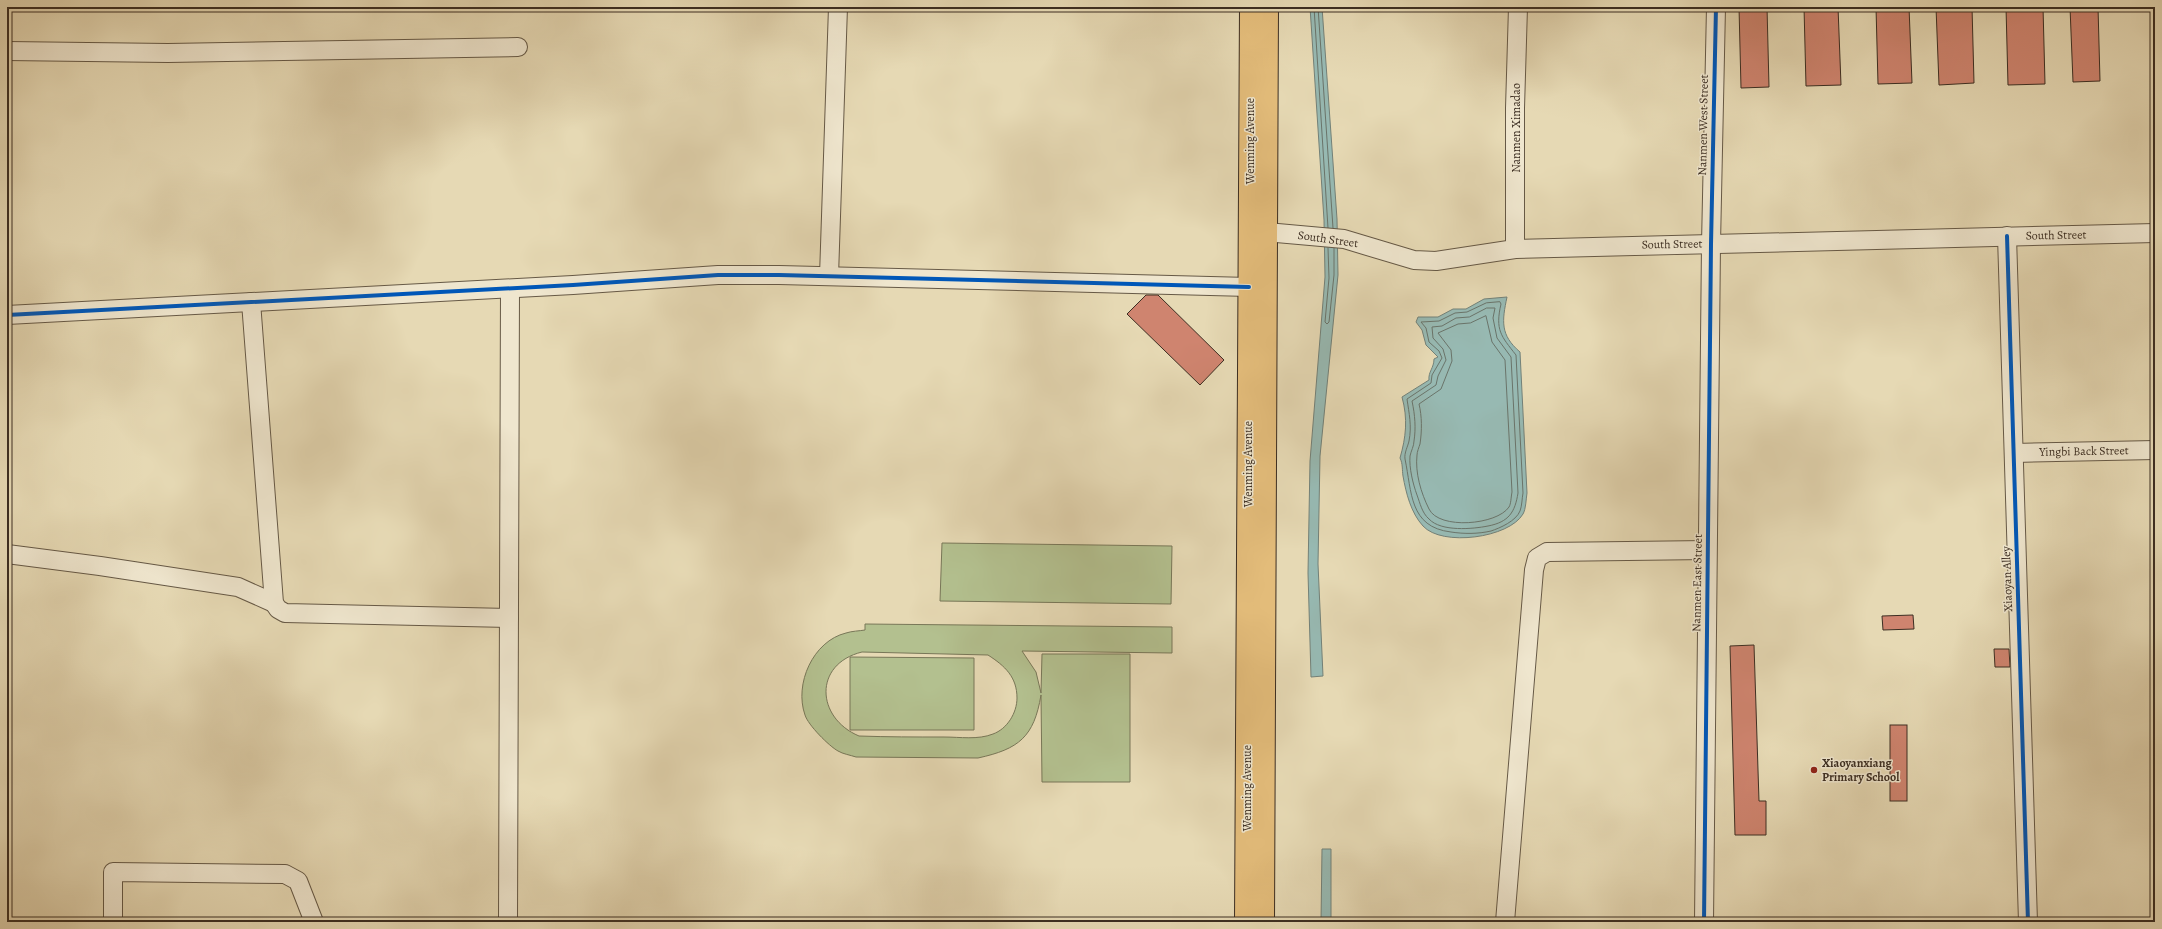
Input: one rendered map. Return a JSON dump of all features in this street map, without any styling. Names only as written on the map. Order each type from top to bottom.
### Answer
[{"type":"main road","name":"Wenming Avenue","points":[[1246,922],[1251,7]]},
{"type":"main road","name":"Wenming Avenue","points":[[1263,922],[1267,7]]},
{"type":"street","points":[[829,276],[838,7]]},
{"type":"street","name":"Nanmen Ximadao","points":[[1515,249],[1515,108],[1518,7]]},
{"type":"street","name":"Nanmen West Street","points":[[1711,244],[1716,7]]},
{"type":"street","points":[[7,51],[168,53],[518,47]]},
{"type":"street","name":"South Street","points":[[1266,232],[1344,239],[1414,260],[1428,261],[1515,249],[2155,233]]},
{"type":"street","name":"Xiaoyan Alley","points":[[2007,236],[2028,922]]},
{"type":"street","name":"Nanmen East Street","points":[[1704,922],[1711,244]]},
{"type":"street","points":[[7,315],[510,289],[718,275],[829,276],[1249,287]]},
{"type":"street","points":[[508,922],[510,289]]},
{"type":"street","points":[[251,302],[274,603],[278,609],[285,613],[509,618]]},
{"type":"street","name":"Yingbi Back Street","points":[[2014,453],[2155,450]]},
{"type":"street","points":[[1505,922],[1533,578],[1537,558],[1547,552],[1707,550]]},
{"type":"street","points":[[7,554],[100,566],[238,587],[274,603]]},
{"type":"street","points":[[113,922],[113,872],[285,874],[298,881],[314,922]]},
{"type":"green space","points":[[942,543],[1172,546],[1171,604],[940,601]]},
{"type":"green space","points":[[865,624],[1172,627],[1172,653],[1022,651],[1036,672],[1041,693],[1042,654],[1130,654],[1130,782],[1042,782],[1041,695],[1034,721],[1029,731],[1022,739],[1004,750],[978,758],[856,757],[840,752],[829,745],[814,729],[805,715],[802,703],[804,678],[809,665],[824,645],[834,638],[846,633],[865,630]],"holes":[[[862,652],[988,655],[1000,663],[1012,678],[1015,684],[1017,704],[1013,715],[1007,724],[998,732],[987,736],[969,738],[859,736],[845,728],[834,717],[828,705],[826,692],[828,679],[835,668],[846,658]]]},
{"type":"green space","points":[[850,657],[974,658],[974,730],[850,730]]},
{"type":"water","points":[[1310,7],[1322,7],[1337,219],[1338,275],[1320,456],[1318,564],[1323,676],[1311,677],[1308,573],[1310,461],[1325,277],[1324,220]]},
{"type":"water","points":[[1507,297],[1504,313],[1504,327],[1509,340],[1520,352],[1527,493],[1525,509],[1523,514],[1515,522],[1504,529],[1490,534],[1459,538],[1445,536],[1432,532],[1423,526],[1415,515],[1407,496],[1402,462],[1400,458],[1406,428],[1402,397],[1429,380],[1434,359],[1438,357],[1426,345],[1422,330],[1416,322],[1418,317],[1438,317],[1453,309],[1466,309],[1484,299]]},
{"type":"water","points":[[1322,849],[1331,849],[1331,922],[1321,922]]},
{"type":"building","points":[[1739,7],[1767,7],[1769,87],[1741,88]]},
{"type":"building","points":[[1804,7],[1838,7],[1841,85],[1806,86]]},
{"type":"building","points":[[1876,7],[1909,7],[1912,83],[1878,84]]},
{"type":"building","points":[[1936,7],[1972,7],[1974,83],[1939,85]]},
{"type":"building","points":[[2006,7],[2043,7],[2045,84],[2008,85]]},
{"type":"building","points":[[2070,7],[2098,7],[2100,81],[2073,82]]},
{"type":"building","points":[[1146,295],[1158,295],[1224,360],[1200,385],[1127,314]]},
{"type":"building","points":[[1913,615],[1914,629],[1883,630],[1882,616]]},
{"type":"building","points":[[1754,645],[1759,801],[1766,801],[1766,835],[1735,835],[1730,646]]},
{"type":"building","points":[[1994,649],[2009,649],[2010,667],[1995,667]]},
{"type":"building","points":[[1890,725],[1907,725],[1907,801],[1890,801]]},
{"type":"cycle path","points":[[1704,922],[1711,244],[1716,7]]},
{"type":"cycle path","points":[[2007,236],[2028,922]]},
{"type":"cycle path","points":[[7,315],[573,285],[718,275],[779,275],[1249,287]]},
{"type":"place","name":"Xiaoyanxiang Primary School","points":[[1814,770]]}]
